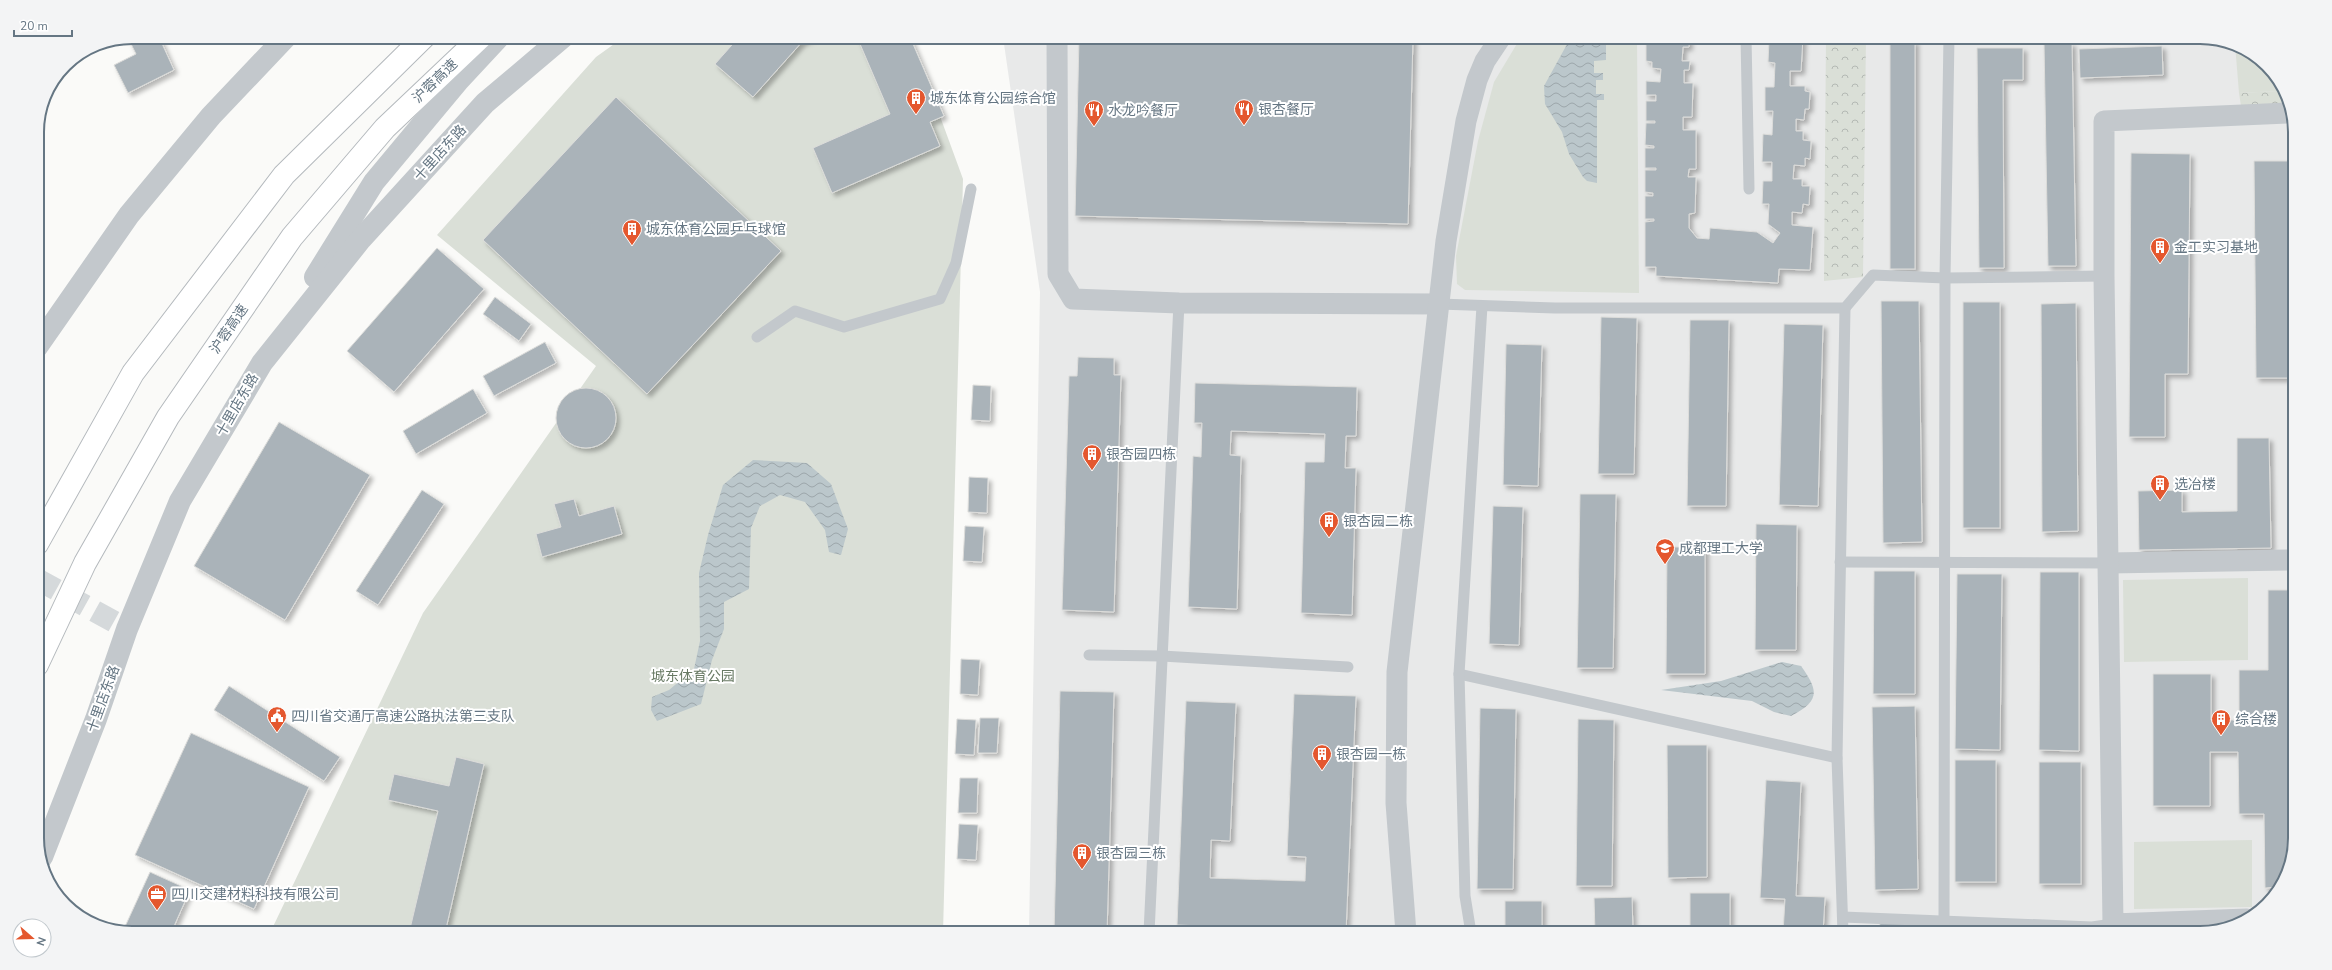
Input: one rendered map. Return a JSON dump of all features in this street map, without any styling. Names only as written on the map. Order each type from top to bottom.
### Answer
[{"type":"highway","points":[[44,532],[133,374],[274,188],[284,175],[417,44]]},
{"type":"highway","name":"沪蓉高速","points":[[44,650],[85,563],[168,417],[292,237],[385,128],[474,44]]},
{"type":"street","points":[[44,337],[130,215],[212,116],[279,44]]},
{"type":"street","points":[[262,363],[374,182],[459,80],[492,44]]},
{"type":"street","name":"十里店东路","points":[[45,849],[96,719],[127,629],[180,501],[262,363],[361,239],[485,103],[555,44]]},
{"type":"street","points":[[1057,44],[1058,274],[1073,299],[1179,302],[1439,304]]},
{"type":"street","points":[[1405,926],[1396,803],[1397,672],[1446,241],[1466,121],[1482,68],[1497,44]]},
{"type":"street","points":[[2232,920],[2113,924],[2104,276],[2104,121],[2285,112]]},
{"type":"street","points":[[2109,563],[2288,560]]},
{"type":"street","points":[[44,818],[96,719]]},
{"type":"lane","points":[[1746,44],[1749,189]]},
{"type":"lane","points":[[1944,922],[1945,278],[1949,44]]},
{"type":"lane","points":[[757,337],[795,311],[844,328],[940,299],[956,263],[971,189]]},
{"type":"lane","points":[[1843,926],[1837,758],[1845,308],[1873,275],[1945,278],[2104,276]]},
{"type":"lane","points":[[1149,926],[1179,302]]},
{"type":"lane","points":[[1439,304],[1482,306],[1764,309],[1845,308]]},
{"type":"lane","points":[[1470,926],[1465,896],[1459,674],[1482,306]]},
{"type":"lane","points":[[1840,562],[2109,563]]},
{"type":"lane","points":[[1089,655],[1162,656],[1348,667]]},
{"type":"lane","points":[[1459,674],[1837,758]]},
{"type":"lane","points":[[1842,917],[1944,922],[2034,923],[2078,926]]},
{"type":"lane","points":[[2099,926],[2113,924]]},
{"type":"shaded area","name":"成都理工大学","points":[[1004,44],[2206,44],[2239,53],[2258,66],[2273,83],[2283,104],[2288,126],[2288,844],[2285,861],[2281,872],[2266,896],[2249,911],[2228,921],[2206,926],[1029,926],[1040,292]]},
{"type":"green space","name":"城东体育公园","points":[[614,44],[914,44],[963,179],[943,926],[273,926],[423,613],[596,366],[437,235],[596,57]]},
{"type":"green space","points":[[1517,44],[1637,44],[1639,293],[1465,290],[1457,284],[1456,256],[1478,141],[1494,82]]},
{"type":"green space","points":[[1826,44],[1866,44],[1863,277],[1824,281]]},
{"type":"green space","points":[[2236,52],[2258,66],[2266,74],[2278,91],[2239,93]]},
{"type":"green space","points":[[2278,91],[2283,105],[2241,106],[2239,93]]},
{"type":"green space","points":[[2248,578],[2248,660],[2124,662],[2123,580]]},
{"type":"green space","points":[[2252,840],[2252,907],[2134,909],[2134,842]]},
{"type":"water","points":[[1567,44],[1606,44],[1606,60],[1594,61],[1594,73],[1603,73],[1603,80],[1596,80],[1596,94],[1604,94],[1604,100],[1597,100],[1597,183],[1587,181],[1583,177],[1569,154],[1562,132],[1545,104],[1544,86]]},
{"type":"water","points":[[753,460],[807,463],[831,484],[848,529],[841,555],[829,552],[825,530],[805,502],[780,495],[760,506],[751,528],[749,589],[724,602],[724,629],[712,660],[701,704],[657,721],[651,710],[652,697],[669,690],[694,669],[700,641],[699,573],[708,535],[723,485]]},
{"type":"water","points":[[1782,662],[1801,666],[1811,682],[1814,695],[1812,700],[1807,705],[1791,716],[1774,712],[1752,701],[1661,690],[1721,681]]},
{"type":"building","points":[[131,44],[162,44],[174,70],[128,93],[114,65],[136,54]]},
{"type":"building","points":[[733,44],[800,44],[753,97],[715,64]]},
{"type":"building","name":"城东体育公园综合馆","points":[[860,44],[913,44],[944,116],[930,122],[940,146],[832,193],[813,148],[890,114]]},
{"type":"building","name":"银杏餐厅","points":[[1079,44],[1413,44],[1408,224],[1075,216]]},
{"type":"building","points":[[1646,44],[1689,44],[1689,47],[1683,47],[1682,61],[1690,61],[1689,70],[1684,70],[1684,83],[1693,83],[1692,117],[1683,117],[1683,130],[1696,130],[1696,169],[1689,169],[1688,177],[1696,177],[1695,213],[1689,214],[1689,228],[1697,238],[1709,239],[1710,228],[1757,232],[1773,243],[1780,233],[1768,224],[1769,204],[1762,204],[1763,181],[1772,181],[1772,162],[1762,162],[1763,134],[1772,135],[1773,111],[1765,111],[1765,87],[1774,87],[1775,63],[1768,62],[1769,44],[1803,44],[1801,71],[1790,71],[1790,86],[1805,86],[1805,91],[1810,92],[1809,109],[1805,109],[1804,120],[1796,119],[1796,131],[1803,131],[1803,140],[1811,141],[1810,159],[1805,158],[1805,166],[1794,165],[1793,179],[1802,179],[1802,186],[1810,186],[1809,205],[1803,204],[1802,213],[1792,212],[1792,225],[1813,227],[1810,270],[1779,269],[1778,283],[1656,276],[1656,267],[1645,267],[1645,222],[1654,221],[1654,219],[1645,219],[1645,196],[1653,196],[1653,193],[1645,192],[1645,170],[1656,170],[1656,168],[1645,168],[1645,148],[1654,148],[1654,146],[1645,145],[1646,123],[1655,123],[1655,121],[1646,121],[1646,101],[1656,101],[1656,95],[1646,95],[1646,81],[1660,82],[1661,69],[1652,68],[1652,62],[1646,61]]},
{"type":"building","points":[[1890,44],[1915,44],[1915,269],[1890,269]]},
{"type":"building","points":[[2044,44],[2072,44],[2076,266],[2048,266]]},
{"type":"building","points":[[2162,46],[2163,75],[2080,78],[2079,49]]},
{"type":"building","points":[[1977,48],[2023,48],[2023,80],[2003,80],[2004,268],[1979,268]]},
{"type":"building","name":"城东体育公园乒乓球馆","points":[[616,97],[781,251],[647,394],[483,240]]},
{"type":"building","name":"金工实习基地","points":[[2131,153],[2190,154],[2188,374],[2165,374],[2165,437],[2129,437]]},
{"type":"building","points":[[2254,161],[2288,161],[2288,378],[2256,378]]},
{"type":"building","points":[[437,248],[484,289],[394,392],[347,351]]},
{"type":"building","points":[[495,297],[531,324],[519,341],[483,314]]},
{"type":"building","points":[[1881,301],[1919,301],[1922,542],[1883,543]]},
{"type":"building","points":[[1963,302],[2000,302],[2000,528],[1963,528]]},
{"type":"building","points":[[2076,303],[2078,531],[2042,532],[2041,304]]},
{"type":"building","points":[[1601,317],[1637,318],[1634,474],[1598,474]]},
{"type":"building","points":[[1690,320],[1729,320],[1726,506],[1687,506]]},
{"type":"building","points":[[1784,324],[1823,325],[1818,506],[1779,505]]},
{"type":"building","points":[[545,342],[556,363],[494,396],[483,376]]},
{"type":"building","points":[[1506,344],[1542,345],[1538,486],[1503,485]]},
{"type":"building","name":"银杏园四栋","points":[[1078,357],[1114,358],[1114,375],[1121,375],[1114,612],[1062,610],[1069,376],[1077,376]]},
{"type":"building","name":"银杏园二栋","points":[[1195,383],[1357,387],[1356,436],[1346,436],[1345,468],[1356,468],[1352,615],[1301,613],[1305,462],[1324,462],[1325,434],[1231,431],[1230,455],[1241,456],[1237,609],[1188,607],[1193,456],[1201,457],[1202,423],[1194,423]]},
{"type":"building","points":[[973,385],[991,386],[990,421],[971,420]]},
{"type":"building","points":[[580,388],[592,388],[603,393],[611,401],[616,412],[614,430],[603,443],[592,448],[580,448],[569,443],[561,435],[556,424],[556,412],[561,401],[569,393]]},
{"type":"building","points":[[473,389],[487,413],[416,454],[403,431]]},
{"type":"building","points":[[279,422],[370,475],[285,620],[194,566]]},
{"type":"building","name":"选冶楼","points":[[2237,438],[2269,438],[2271,548],[2139,550],[2138,491],[2182,490],[2182,512],[2237,511]]},
{"type":"building","points":[[969,477],[988,478],[987,513],[968,512]]},
{"type":"building","points":[[422,490],[444,504],[378,605],[356,591]]},
{"type":"building","points":[[1580,494],[1616,494],[1613,668],[1577,668]]},
{"type":"building","points":[[574,499],[579,516],[614,506],[622,534],[542,557],[536,534],[561,527],[554,504]]},
{"type":"building","points":[[1493,506],[1523,507],[1519,645],[1489,644]]},
{"type":"building","points":[[1756,524],[1797,525],[1796,650],[1755,650]]},
{"type":"building","points":[[965,526],[984,527],[982,562],[963,561]]},
{"type":"building","points":[[1667,547],[1705,547],[1705,674],[1666,674]]},
{"type":"building","points":[[1874,571],[1915,571],[1915,694],[1873,694]]},
{"type":"building","points":[[2040,572],[2079,572],[2079,751],[2039,750]]},
{"type":"building","points":[[1957,574],[2002,574],[2000,750],[1955,749]]},
{"type":"building","name":"综合楼","points":[[2268,590],[2288,590],[2288,844],[2285,861],[2276,882],[2273,887],[2265,888],[2264,814],[2239,814],[2238,752],[2210,752],[2210,806],[2153,806],[2153,674],[2211,674],[2211,720],[2239,720],[2239,670],[2268,670]]},
{"type":"building","points":[[961,659],[980,660],[978,695],[960,694]]},
{"type":"building","name":"四川省交通厅高速公路执法第三支队","points":[[229,686],[340,757],[324,781],[214,710]]},
{"type":"building","name":"银杏园三栋","points":[[1060,691],[1114,692],[1107,926],[1054,926]]},
{"type":"building","name":"银杏园一栋","points":[[1294,694],[1356,696],[1346,926],[1177,925],[1186,701],[1236,703],[1230,841],[1211,840],[1210,878],[1305,881],[1306,857],[1287,856]]},
{"type":"building","points":[[1915,706],[1918,889],[1875,890],[1872,707]]},
{"type":"building","points":[[1480,708],[1516,709],[1513,889],[1477,889]]},
{"type":"building","points":[[980,718],[999,718],[997,753],[978,753]]},
{"type":"building","points":[[957,719],[976,720],[974,755],[955,754]]},
{"type":"building","points":[[1578,719],[1614,720],[1612,886],[1576,886]]},
{"type":"building","points":[[191,733],[309,787],[254,909],[135,855]]},
{"type":"building","points":[[1667,745],[1707,745],[1707,877],[1668,878]]},
{"type":"building","points":[[456,757],[484,764],[447,926],[411,926],[438,811],[388,800],[394,774],[449,786]]},
{"type":"building","points":[[1955,760],[1996,760],[1996,882],[1955,882]]},
{"type":"building","points":[[2039,762],[2081,762],[2081,884],[2039,884]]},
{"type":"building","points":[[960,778],[978,778],[977,813],[958,813]]},
{"type":"building","points":[[1766,780],[1801,782],[1796,896],[1825,897],[1823,926],[1783,926],[1785,899],[1760,898]]},
{"type":"building","points":[[959,824],[978,825],[976,860],[957,859]]},
{"type":"building","name":"四川交建材料科技有限公司","points":[[150,872],[190,890],[174,926],[125,926]]},
{"type":"building","points":[[1690,893],[1730,893],[1730,926],[1690,926]]},
{"type":"building","points":[[1632,897],[1633,926],[1595,926],[1594,898]]},
{"type":"building","points":[[1505,901],[1542,901],[1542,926],[1505,926]]},
{"type":"building","points":[[1880,922],[1921,922],[1921,926],[1880,926]]},
{"type":"tunnel","points":[[44,583],[127,629]]},
{"type":"place","name":"城东体育公园综合馆","points":[[916,115]]},
{"type":"place","name":"银杏餐厅","points":[[1244,126]]},
{"type":"place","name":"水龙吟餐厅","points":[[1094,127]]},
{"type":"place","name":"城东体育公园乒乓球馆","points":[[632,246]]},
{"type":"place","name":"金工实习基地","points":[[2160,264]]},
{"type":"place","name":"银杏园四栋","points":[[1092,471]]},
{"type":"place","name":"选冶楼","points":[[2160,501]]},
{"type":"place","name":"银杏园二栋","points":[[1329,538]]},
{"type":"place","name":"成都理工大学","points":[[1665,565]]},
{"type":"place","name":"四川省交通厅高速公路执法第三支队","points":[[277,733]]},
{"type":"place","name":"综合楼","points":[[2221,736]]},
{"type":"place","name":"银杏园一栋","points":[[1322,771]]},
{"type":"place","name":"银杏园三栋","points":[[1082,870]]},
{"type":"place","name":"四川交建材料科技有限公司","points":[[157,911]]}]
